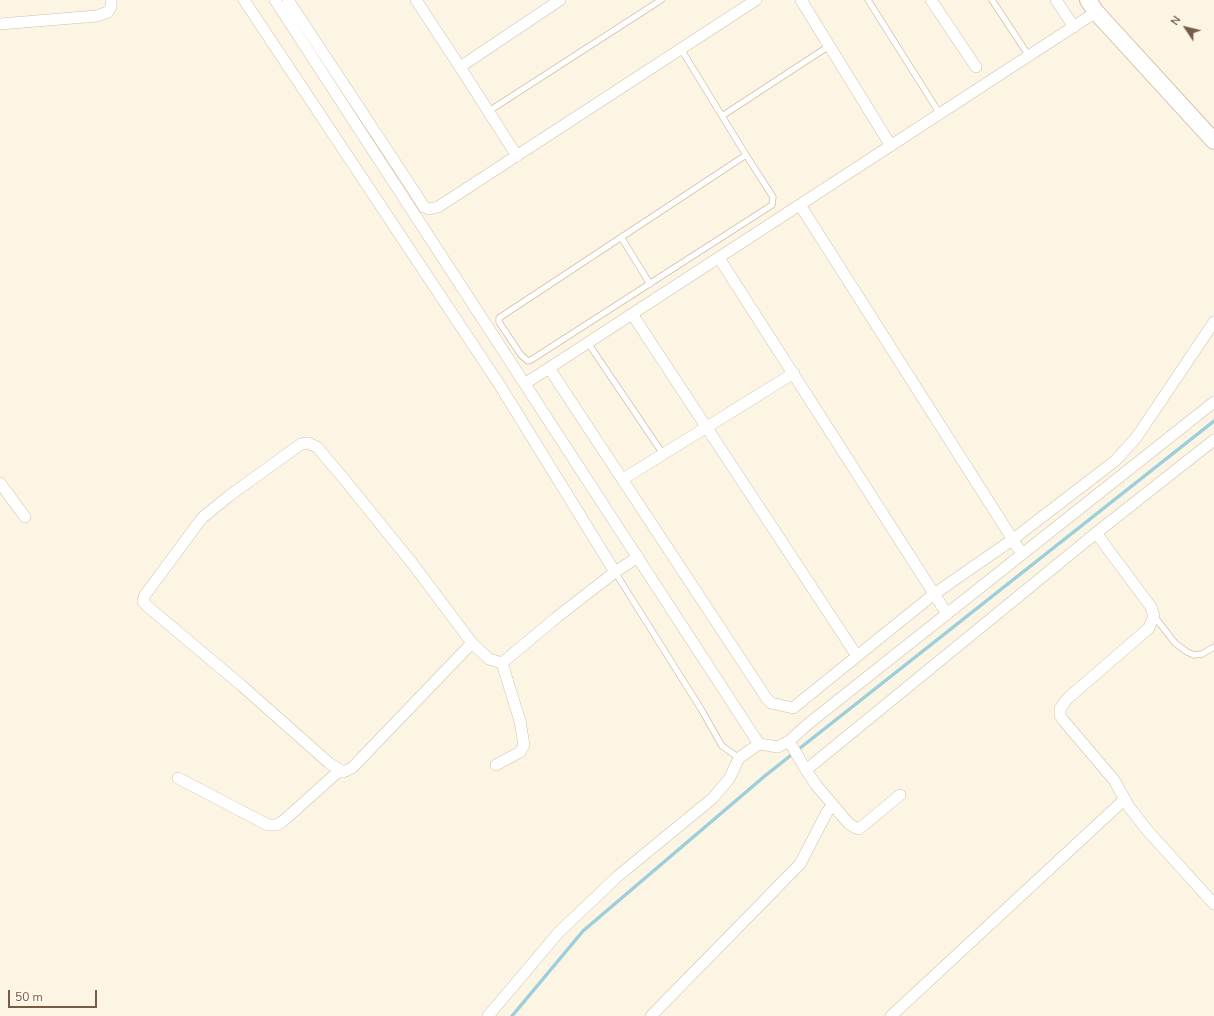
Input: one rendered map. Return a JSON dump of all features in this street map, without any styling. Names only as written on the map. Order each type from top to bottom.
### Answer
[{"type":"street","points":[[0,24],[97,16],[108,12],[111,7],[111,0]]},
{"type":"street","points":[[244,0],[499,384],[615,572]]},
{"type":"street","points":[[276,0],[409,194],[424,207],[429,209],[438,207],[681,49],[741,4],[756,0]]},
{"type":"street","points":[[288,0],[526,383],[759,744]]},
{"type":"street","points":[[416,0],[517,156]]},
{"type":"street","points":[[460,67],[544,4],[560,0]]},
{"type":"street","points":[[801,0],[891,146]]},
{"type":"street","points":[[931,0],[976,67]]},
{"type":"street","points":[[1056,0],[1074,27]]},
{"type":"street","points":[[526,383],[1074,27],[1092,6],[1214,141]]},
{"type":"street","points":[[800,205],[1022,554]]},
{"type":"street","points":[[719,258],[947,614]]},
{"type":"street","points":[[632,314],[858,656]]},
{"type":"street","points":[[549,368],[767,699],[771,703],[793,708],[934,594],[1012,540],[1115,461],[1136,438],[1214,322]]},
{"type":"street","points":[[623,480],[707,426],[794,373]]},
{"type":"street","points":[[488,1016],[558,932],[618,876],[713,798],[730,779],[739,758],[759,744],[778,747],[792,744],[808,724],[1214,402]]},
{"type":"street","points":[[804,766],[1214,440]]},
{"type":"street","points":[[472,644],[352,768],[343,772],[339,771],[143,601],[188,535],[210,510],[301,444],[312,444],[317,447],[412,563],[472,644],[489,659],[502,664]]},
{"type":"street","points":[[0,483],[25,517]]},
{"type":"street","points":[[1096,533],[1151,607],[1154,616],[1149,628],[1067,699],[1060,709],[1063,720],[1114,780],[1125,799],[1147,830],[1214,904]]},
{"type":"street","points":[[502,664],[556,617],[615,572],[638,557]]},
{"type":"street","points":[[496,765],[520,752],[524,745],[520,721],[502,664]]},
{"type":"street","points":[[792,744],[816,785],[849,824],[859,828],[900,795]]},
{"type":"street","points":[[178,778],[268,825],[276,825],[282,822],[339,771]]},
{"type":"street","points":[[891,1016],[1125,799]]},
{"type":"street","points":[[651,1016],[800,864],[832,805]]},
{"type":"lane","points":[[489,111],[661,0]]},
{"type":"lane","points":[[868,0],[940,114]]},
{"type":"lane","points":[[992,0],[1029,56]]},
{"type":"lane","points":[[722,116],[829,46]]},
{"type":"lane","points":[[681,49],[773,197],[772,205],[532,360],[528,361],[521,355],[499,322],[499,318],[746,155]]},
{"type":"lane","points":[[621,237],[650,284]]},
{"type":"lane","points":[[588,343],[663,454]]},
{"type":"lane","points":[[615,572],[701,709],[722,746],[739,758]]},
{"type":"lane","points":[[1154,616],[1175,642],[1187,652],[1194,655],[1202,654],[1214,646]]},
{"type":"waterway","points":[[512,1016],[583,931],[766,775],[1214,421]]}]
